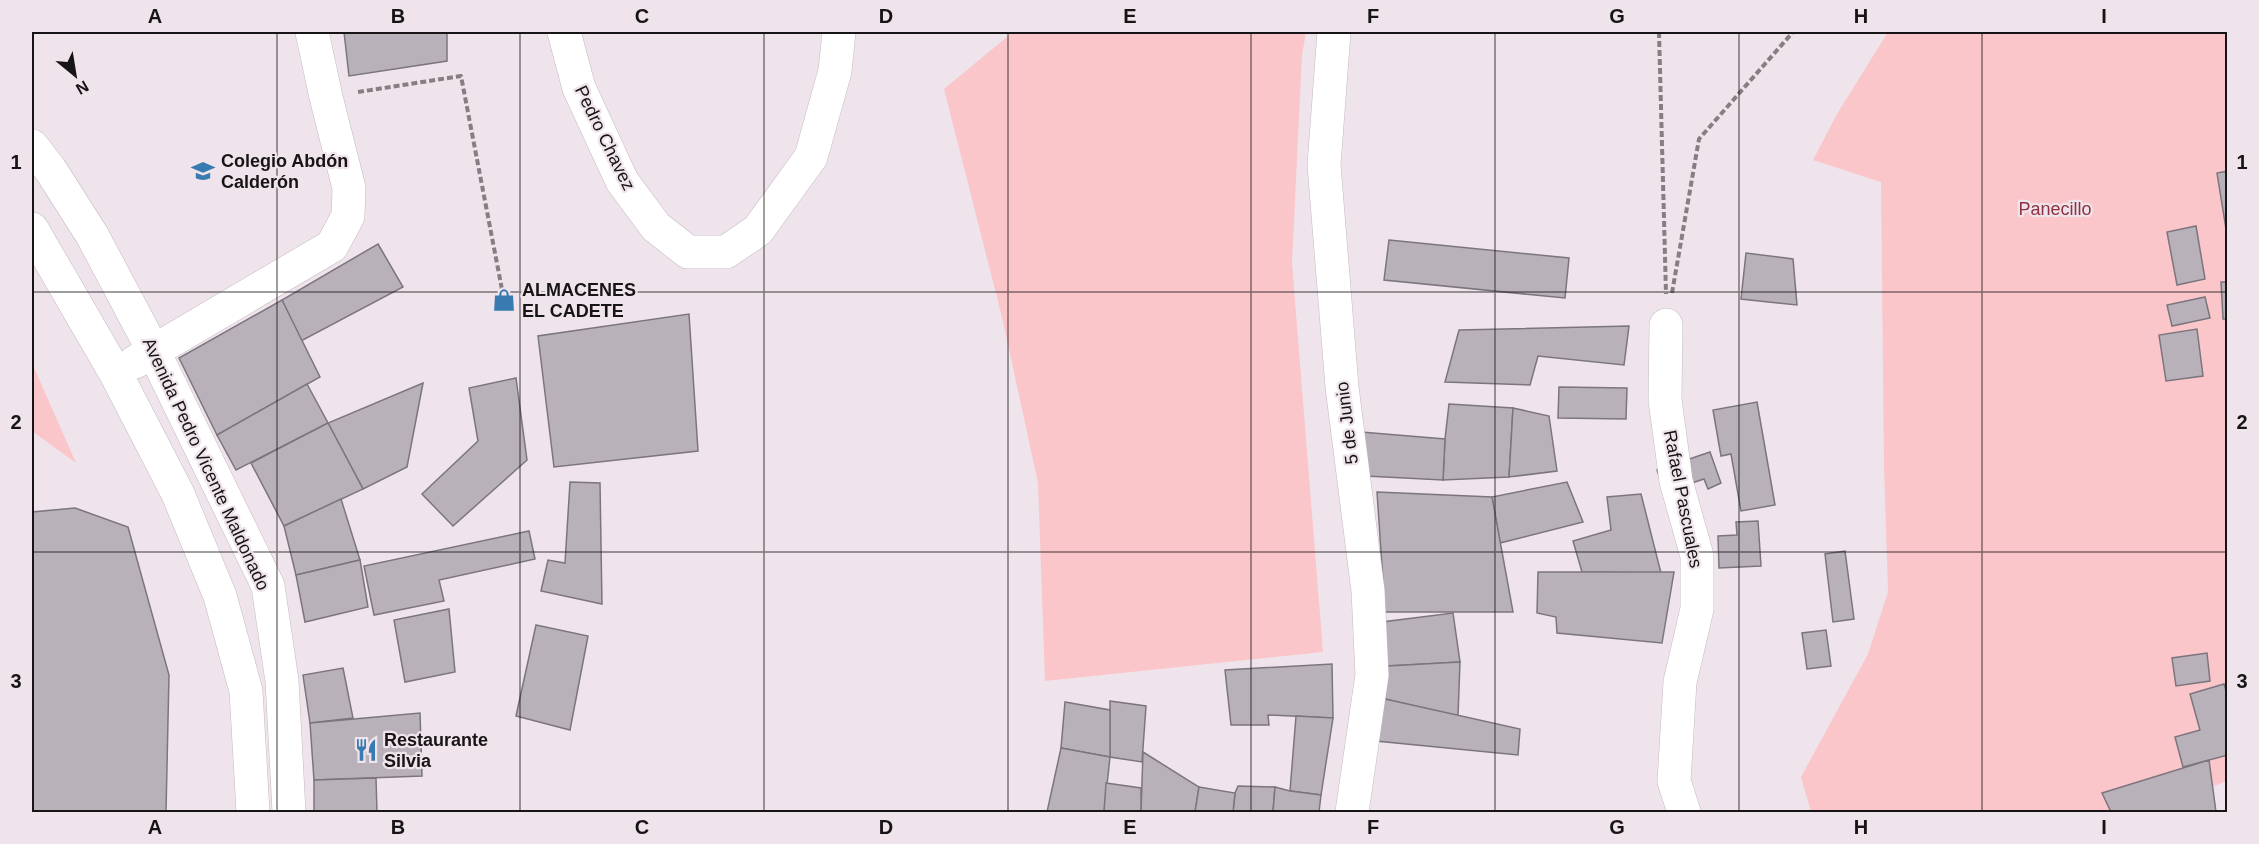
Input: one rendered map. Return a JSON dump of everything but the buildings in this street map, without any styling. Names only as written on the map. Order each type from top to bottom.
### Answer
[{"type":"street","points":[[116,374],[332,246],[348,216],[350,188],[312,32]]},
{"type":"street","name":"Pedro Chavez","points":[[564,32],[579,88],[622,181],[656,227],[688,252],[726,252],[758,231],[811,157],[835,71],[839,32]]},
{"type":"street","name":"5 de Junio","points":[[1334,32],[1324,165],[1342,387],[1368,591],[1372,675],[1352,813]]},
{"type":"street","name":"Avenida Pedro Vicente Maldonado","points":[[32,146],[50,169],[92,235],[153,350],[268,586],[282,681],[289,813]]},
{"type":"street","points":[[32,229],[116,374],[178,494],[220,596],[246,691],[254,813]]},
{"type":"street","name":"Rafael Pascuales","points":[[1666,325],[1665,400],[1676,481],[1697,556],[1697,609],[1680,682],[1674,781],[1684,813]]},
{"type":"path","points":[[1659,32],[1666,325]]},
{"type":"path","points":[[1666,325],[1699,139],[1793,32]]},
{"type":"path","points":[[357,92],[461,76],[504,300]]},
{"type":"green space","points":[[1013,32],[1306,32],[1302,55],[1292,263],[1323,652],[1045,681],[1038,483],[1002,317],[944,89]]},
{"type":"green space","name":"Panecillo","points":[[1888,32],[2227,32],[2227,781],[2152,809],[2152,812],[1811,812],[1801,777],[1868,654],[1888,592],[1884,465],[1881,182],[1813,160],[1837,114]]},
{"type":"green space","points":[[32,363],[76,463],[32,431]]},
{"type":"place","name":"Colegio Abdón Calderón","points":[[203,171]]},
{"type":"place","name":"ALMACENES EL CADETE","points":[[504,300]]},
{"type":"place","name":"Restaurante Silvia","points":[[366,750]]}]
